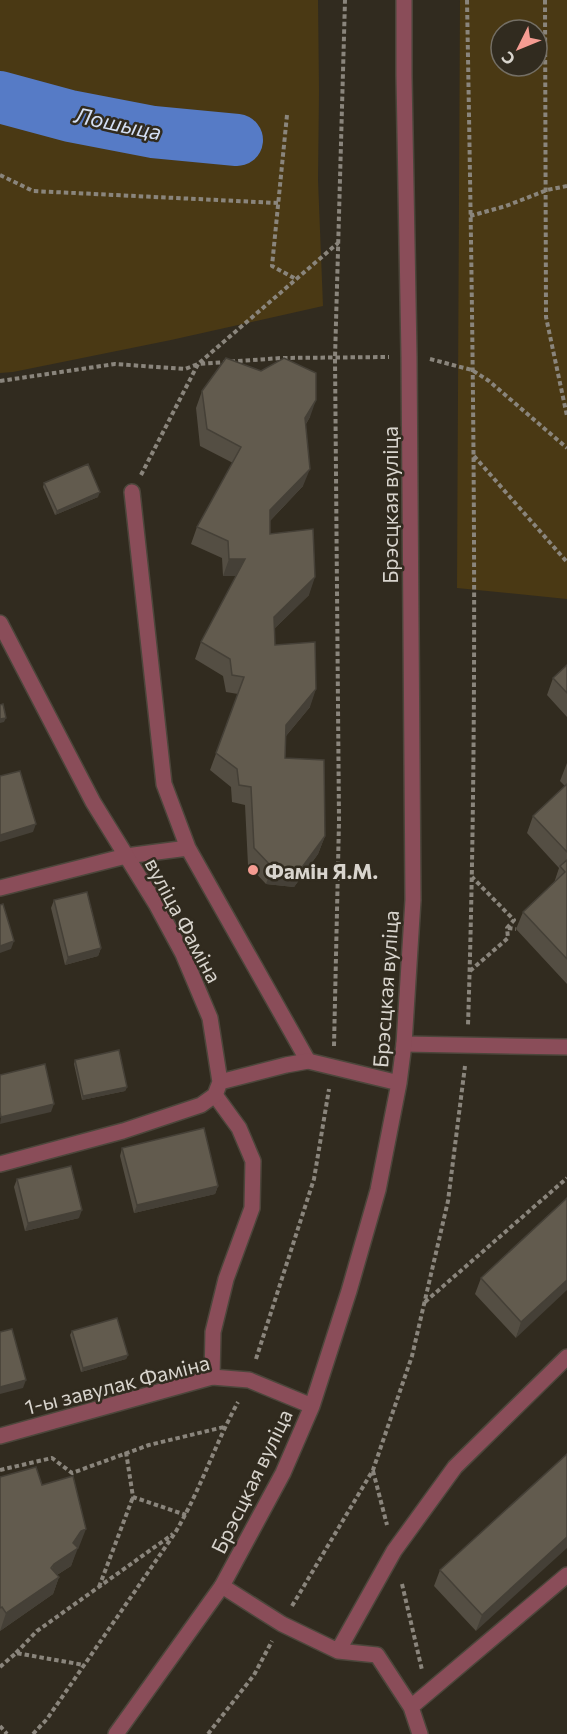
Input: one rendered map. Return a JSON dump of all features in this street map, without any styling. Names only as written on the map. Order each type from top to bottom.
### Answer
[{"type":"street","name":"Брэсцкая вуліца","points":[[116,1734],[222,1586],[284,1473],[312,1406],[349,1291],[378,1190],[399,1083],[404,1044],[413,900],[404,0]]},
{"type":"street","points":[[132,492],[164,784],[188,848],[308,1061]]},
{"type":"street","name":"вуліца Фаміна","points":[[0,623],[93,802],[156,904],[183,954],[210,1018],[218,1089]]},
{"type":"street","points":[[0,888],[126,856],[188,848]]},
{"type":"street","points":[[404,1044],[567,1047]]},
{"type":"street","points":[[0,1164],[123,1131],[201,1105],[218,1089],[286,1065],[308,1061],[399,1083]]},
{"type":"street","points":[[212,1377],[215,1322],[226,1279],[252,1208],[253,1161],[239,1128],[218,1089]]},
{"type":"street","points":[[339,1651],[394,1551],[455,1467],[567,1357]]},
{"type":"street","name":"1-ы завулак Фаміна","points":[[0,1436],[212,1377],[249,1380],[312,1406]]},
{"type":"street","points":[[411,1707],[567,1575]]},
{"type":"street","points":[[222,1586],[282,1624],[339,1651],[376,1655],[411,1707],[420,1734]]},
{"type":"path","points":[[33,1734],[47,1719],[186,1515],[224,1427],[249,1380],[314,1179],[332,1068],[339,821],[335,358],[345,0]]},
{"type":"path","points":[[467,0],[474,455],[567,562]]},
{"type":"path","points":[[546,0],[546,317],[567,416]]},
{"type":"path","points":[[287,115],[272,266],[296,279]]},
{"type":"path","points":[[0,175],[33,191],[278,202]]},
{"type":"path","points":[[470,216],[506,206],[547,190],[567,186]]},
{"type":"path","points":[[132,492],[198,364],[338,242]]},
{"type":"path","points":[[0,381],[115,364],[185,369],[198,364],[280,358],[409,356],[436,360],[472,370],[489,381],[567,448]]},
{"type":"path","points":[[470,971],[508,938],[507,928],[514,920],[472,877]]},
{"type":"path","points":[[507,928],[516,929]]},
{"type":"path","points":[[424,1303],[567,1178]]},
{"type":"path","points":[[0,1470],[52,1458],[72,1473],[149,1445],[224,1427]]},
{"type":"path","points":[[98,1587],[133,1497],[126,1452]]},
{"type":"path","points":[[373,1470],[427,1693]]},
{"type":"path","points":[[133,1497],[186,1515]]},
{"type":"path","points":[[0,1667],[37,1631],[175,1533]]},
{"type":"path","points":[[16,1653],[84,1665]]},
{"type":"path","points":[[0,1726],[7,1734]]},
{"type":"shaded area","points":[[0,0],[318,0],[318,180],[323,306],[171,340],[0,373]]},
{"type":"shaded area","points":[[460,0],[567,0],[567,599],[457,588]]},
{"type":"building","points":[[226,358],[261,371],[284,358],[316,373],[316,400],[305,418],[310,469],[270,510],[270,534],[313,529],[315,577],[274,617],[275,645],[315,642],[316,689],[286,725],[285,758],[324,760],[325,836],[300,870],[272,867],[254,848],[251,787],[239,785],[237,769],[216,753],[244,677],[232,675],[230,659],[201,642],[245,559],[229,559],[228,541],[197,527],[241,447],[207,429],[202,391]]},
{"type":"building","points":[[88,464],[100,492],[57,511],[44,483]]},
{"type":"building","points":[[567,665],[567,693],[553,678]]},
{"type":"building","points":[[3,704],[6,718],[0,719],[0,705]]},
{"type":"building","points":[[20,771],[36,824],[0,835],[0,776]]},
{"type":"building","points":[[567,784],[567,852],[533,816]]},
{"type":"building","points":[[567,860],[567,959],[523,912],[565,872],[560,866]]},
{"type":"building","points":[[87,892],[101,948],[68,957],[54,900]]},
{"type":"building","points":[[3,904],[14,941],[0,946],[0,905]]},
{"type":"building","points":[[119,1050],[127,1087],[83,1096],[75,1060]]},
{"type":"building","points":[[45,1064],[54,1104],[1,1117],[0,1075]]},
{"type":"building","points":[[204,1128],[218,1186],[137,1205],[122,1148]]},
{"type":"building","points":[[71,1166],[82,1210],[28,1223],[17,1179]]},
{"type":"building","points":[[567,1198],[567,1280],[521,1322],[481,1278]]},
{"type":"building","points":[[117,1318],[128,1355],[83,1368],[72,1331]]},
{"type":"building","points":[[12,1329],[26,1380],[0,1387],[0,1332]]},
{"type":"building","points":[[567,1454],[567,1537],[482,1615],[440,1570]]},
{"type":"building","points":[[36,1467],[42,1485],[73,1476],[86,1529],[81,1531],[73,1543],[78,1548],[51,1568],[59,1577],[6,1613],[2,1607],[0,1608],[0,1477]]},
{"type":"waterway","name":"Лошыца","points":[[0,97],[70,116],[153,132],[237,140]]},
{"type":"place","name":"Фамін Я.М.","points":[[253,870]]}]
